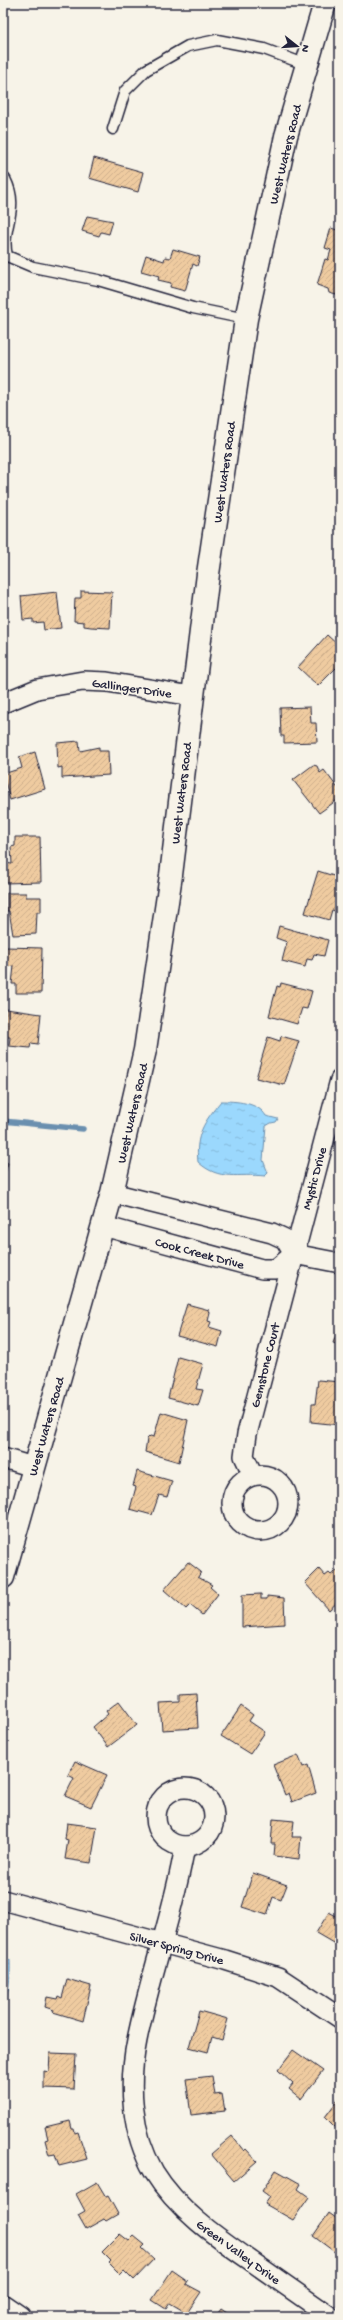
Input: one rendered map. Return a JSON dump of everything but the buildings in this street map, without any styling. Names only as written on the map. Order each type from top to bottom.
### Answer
[{"type":"street","name":"West Waters Road","points":[[3,1576],[112,1193],[145,1050],[171,875],[192,696],[246,320],[286,136],[325,3]]},
{"type":"street","name":"Gallinger Drive","points":[[3,703],[37,689],[83,681],[107,682],[192,696]]},
{"type":"street","name":"Mystic Drive","points":[[294,1254],[340,1080]]},
{"type":"street","points":[[112,1193],[272,1233],[285,1239],[294,1254],[340,1263]]},
{"type":"street","name":"Cook Creek Drive","points":[[103,1226],[262,1269],[276,1269],[294,1254]]},
{"type":"street","name":"Gemstone Court","points":[[253,1475],[244,1456],[247,1434],[294,1254]]},
{"type":"street","points":[[3,1458],[34,1467]]},
{"type":"street","name":"Green Valley Drive","points":[[185,1846],[180,1878],[136,2040],[133,2065],[132,2107],[141,2141],[154,2172],[193,2217],[212,2234],[331,2317]]},
{"type":"street","name":"Silver Spring Drive","points":[[3,1900],[162,1943],[278,1977],[340,2018]]},
{"type":"street","points":[[3,2306],[19,2317]]},
{"type":"lane","points":[[113,129],[125,91],[146,70],[188,46],[218,40],[264,49],[307,65]]},
{"type":"lane","points":[[4,179],[12,200],[3,244],[7,256],[33,267],[98,280],[193,308],[246,320]]},
{"type":"water","points":[[221,1101],[246,1103],[258,1108],[266,1116],[278,1119],[276,1122],[266,1126],[263,1160],[268,1173],[265,1176],[222,1174],[206,1168],[198,1162],[197,1152],[199,1136],[205,1122]]},
{"type":"water","points":[[3,1957],[10,1960],[10,1973],[9,1986],[3,2012]]},
{"type":"waterway","points":[[3,1121],[83,1129]]}]
